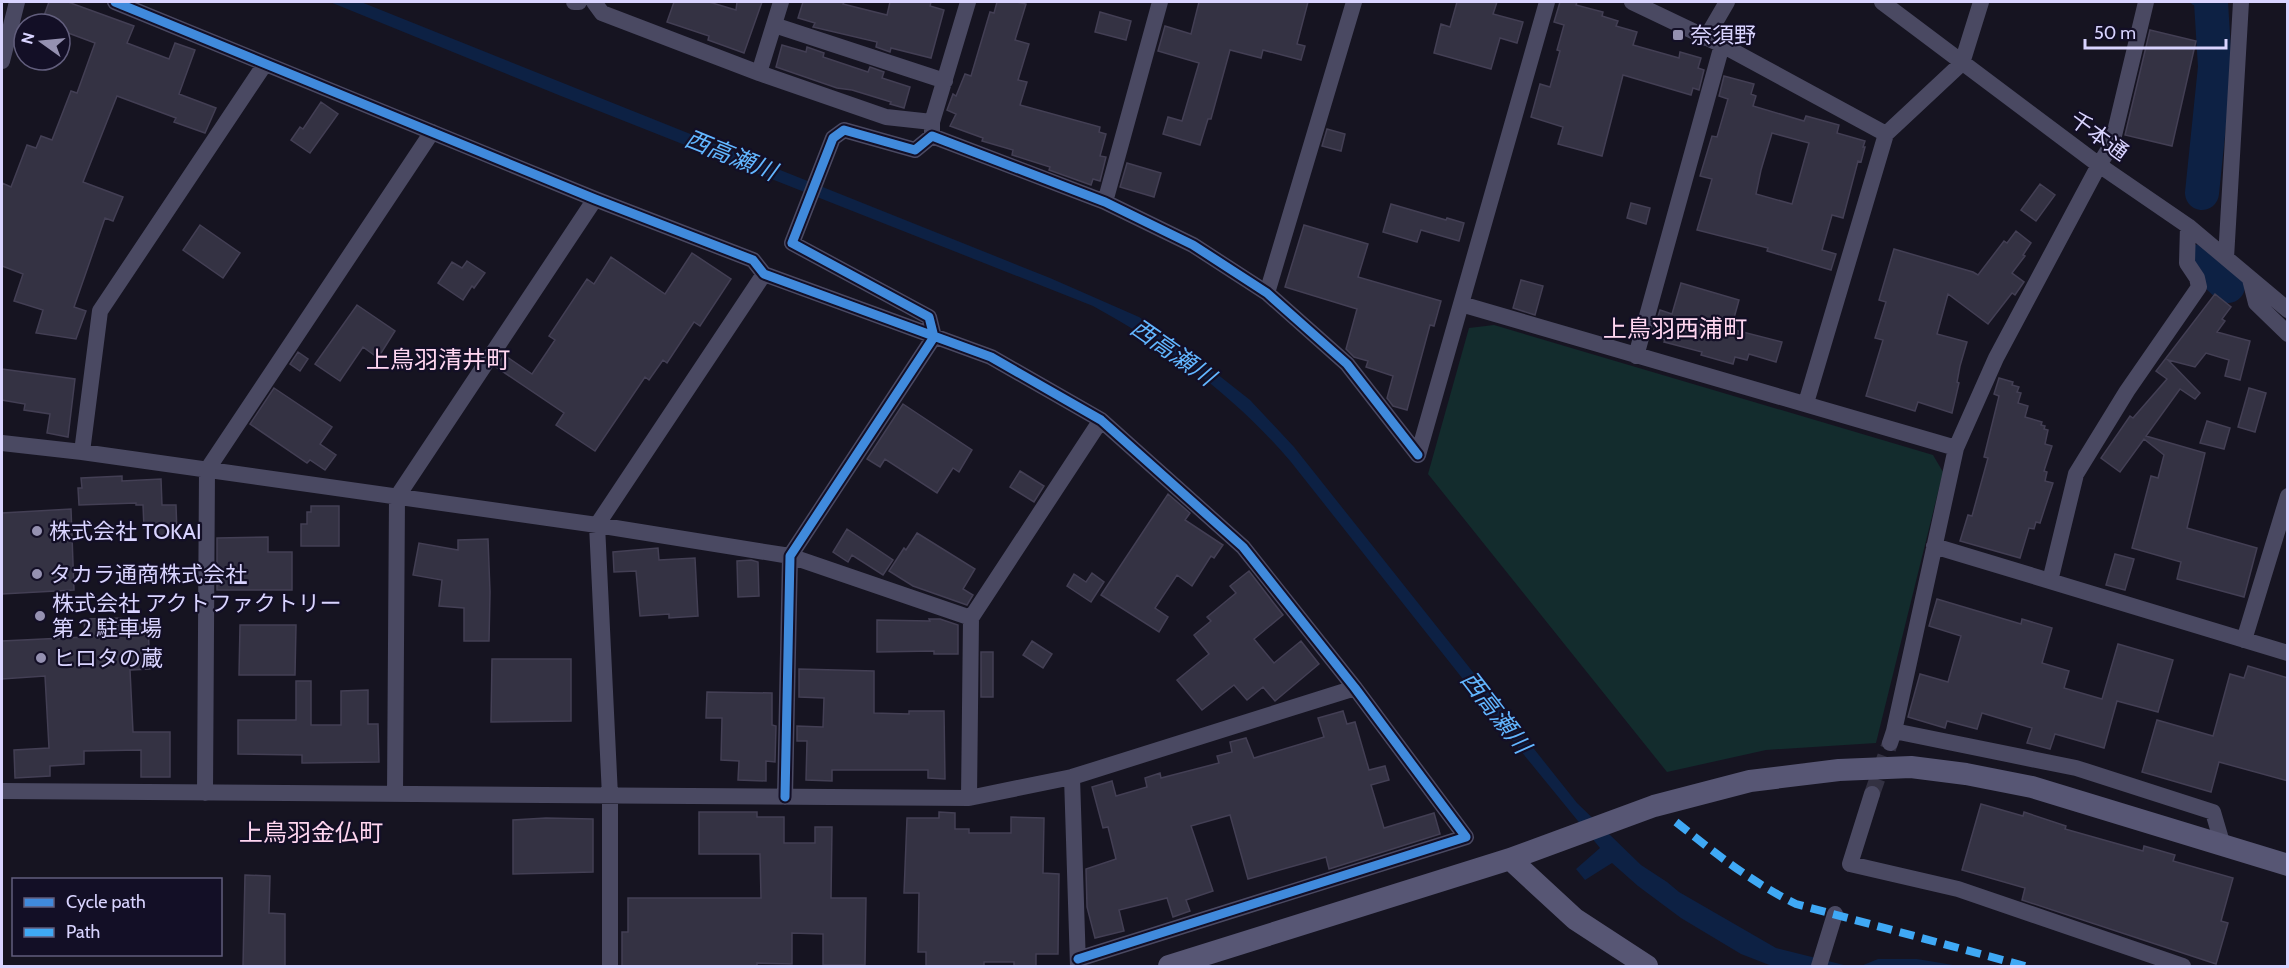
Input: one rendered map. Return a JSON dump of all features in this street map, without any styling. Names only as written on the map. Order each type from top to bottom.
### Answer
[{"type":"street","points":[[2,61],[17,2]]},
{"type":"street","points":[[115,2],[595,199],[753,261],[764,274],[991,357],[1101,420],[1243,547],[1354,688],[1466,837],[1078,963],[1072,777]]},
{"type":"street","points":[[574,2],[579,2]]},
{"type":"street","points":[[594,2],[602,13],[759,74],[886,117],[932,129],[1105,202],[1193,245],[1268,293],[1347,364],[1418,455],[1547,2]]},
{"type":"street","points":[[759,74],[782,2]]},
{"type":"street","points":[[785,797],[790,556],[934,337],[929,317],[792,243],[833,138],[844,130],[915,150],[932,129],[968,2]]},
{"type":"street","points":[[1105,202],[1160,2]]},
{"type":"street","points":[[1268,293],[1354,2]]},
{"type":"street","points":[[1632,2],[1714,41],[1886,135]]},
{"type":"street","points":[[1636,356],[1714,41],[1727,2]]},
{"type":"street","name":"千本通","points":[[1882,2],[2099,165],[2188,226],[2288,310]]},
{"type":"street","points":[[1806,404],[1886,135],[1962,63],[1981,2]]},
{"type":"street","points":[[2146,2],[2112,144],[1996,358],[1956,448],[1892,737],[2076,768],[2213,812],[2223,846]]},
{"type":"street","points":[[2226,258],[2241,2]]},
{"type":"street","points":[[774,25],[945,81]]},
{"type":"street","points":[[82,452],[100,311],[265,64]]},
{"type":"street","points":[[205,793],[207,470],[432,132]]},
{"type":"street","points":[[395,794],[397,497],[595,199]]},
{"type":"street","points":[[2050,581],[2076,474],[2127,391],[2199,287],[2197,278],[2187,263],[2188,226]]},
{"type":"street","points":[[610,966],[610,795],[597,525],[764,274]]},
{"type":"street","points":[[2250,279],[2256,303],[2288,334]]},
{"type":"street","points":[[1461,304],[1956,448]]},
{"type":"street","points":[[969,798],[971,618],[1101,420]]},
{"type":"street","points":[[2,443],[82,452],[597,525],[790,556],[971,618]]},
{"type":"street","points":[[2244,640],[2288,496]]},
{"type":"street","points":[[1934,546],[2288,653]]},
{"type":"street","points":[[2,791],[969,798],[1072,777],[1354,688]]},
{"type":"street","points":[[1169,966],[1510,859],[1654,806],[1750,781],[1839,770],[1911,767],[1966,774],[2032,788],[2288,865]]},
{"type":"street","points":[[1872,794],[1850,864],[1958,890],[2183,966]]},
{"type":"street","points":[[1510,859],[1575,919],[1647,966]]},
{"type":"street","points":[[1820,966],[1835,914]]},
{"type":"green space","points":[[1494,325],[1933,455],[1943,472],[1876,743],[1766,750],[1667,772],[1428,474],[1469,328]]},
{"type":"water","name":"西高瀬川","points":[[330,2],[361,2],[1050,278],[1139,317],[1179,344],[1250,400],[1294,447],[1577,803],[1641,865],[1679,892],[1776,948],[1848,966],[1772,966],[1741,954],[1681,918],[1612,863],[1585,880],[1576,869],[1600,848],[1291,462],[1224,394],[1148,338],[1093,306],[561,96]]},
{"type":"water","points":[[1878,959],[1917,959],[1959,966],[1861,966]]},
{"type":"building","points":[[49,2],[68,2],[134,26],[127,43],[169,59],[175,43],[195,50],[179,94],[216,108],[205,133],[174,122],[176,118],[117,96],[83,182],[123,197],[113,221],[105,218],[74,307],[86,311],[76,339],[36,333],[43,310],[14,301],[23,274],[2,266],[2,183],[11,187],[27,145],[36,148],[41,136],[52,140],[71,91],[77,93],[95,43],[72,34],[72,12],[45,12]]},
{"type":"building","points":[[674,2],[709,2],[736,10],[737,2],[762,2],[744,53],[708,40],[709,36],[667,22]]},
{"type":"building","points":[[803,2],[844,2],[843,4],[887,15],[890,2],[931,2],[930,6],[944,10],[931,58],[891,48],[890,52],[876,47],[877,42],[813,27],[815,23],[798,18]]},
{"type":"building","points":[[997,2],[1026,4],[1015,40],[1029,44],[1018,80],[1027,82],[1020,105],[1100,127],[1099,132],[1106,134],[1100,156],[1106,157],[1100,181],[1093,179],[1091,185],[1049,170],[1050,167],[1012,155],[1013,150],[982,141],[983,138],[950,126],[956,114],[947,110],[953,94],[956,96],[965,74],[971,76],[990,12],[994,13]]},
{"type":"building","points":[[1199,2],[1308,2],[1297,44],[1305,46],[1301,60],[1263,50],[1261,58],[1230,50],[1211,119],[1208,119],[1200,145],[1163,134],[1168,117],[1182,121],[1199,63],[1158,51],[1165,26],[1191,34]]},
{"type":"building","points":[[1457,2],[1497,2],[1493,14],[1523,22],[1517,43],[1500,38],[1491,69],[1434,53],[1441,24],[1450,27]]},
{"type":"building","points":[[1560,2],[1577,2],[1576,5],[1603,12],[1602,16],[1618,21],[1616,26],[1637,32],[1633,45],[1679,58],[1680,52],[1701,58],[1698,68],[1704,70],[1699,90],[1693,88],[1691,95],[1623,75],[1602,156],[1558,144],[1563,127],[1531,117],[1540,84],[1550,87],[1560,51],[1557,50],[1564,25],[1554,22]]},
{"type":"building","points":[[1100,12],[1131,21],[1126,40],[1095,32]]},
{"type":"building","points":[[2150,30],[2196,41],[2172,146],[2125,135]]},
{"type":"building","points":[[782,45],[806,52],[807,47],[824,53],[823,57],[868,72],[870,67],[884,72],[882,78],[910,87],[904,108],[776,67]]},
{"type":"building","points":[[1724,76],[1754,84],[1751,94],[1756,96],[1753,106],[1804,121],[1806,116],[1839,125],[1837,133],[1865,141],[1861,162],[1858,161],[1843,218],[1832,215],[1822,250],[1836,254],[1831,270],[1767,251],[1768,248],[1697,230],[1712,179],[1700,176],[1712,136],[1717,137],[1728,99],[1719,96]],"holes":[[[1772,133],[1809,143],[1792,204],[1756,194]]]},
{"type":"building","points":[[321,102],[338,114],[310,153],[291,140],[300,127],[303,129]]},
{"type":"building","points":[[1327,129],[1345,134],[1341,151],[1322,146]]},
{"type":"building","points":[[1127,163],[1161,173],[1154,197],[1120,187]]},
{"type":"building","points":[[2040,184],[2055,195],[2036,221],[2021,210]]},
{"type":"building","points":[[1631,203],[1650,208],[1646,224],[1627,218]]},
{"type":"building","points":[[1391,204],[1464,223],[1459,241],[1421,230],[1417,242],[1383,232]]},
{"type":"building","points":[[200,225],[240,253],[223,278],[183,250]]},
{"type":"building","points":[[1304,225],[1368,244],[1358,277],[1441,301],[1434,326],[1430,325],[1407,410],[1393,406],[1387,398],[1393,376],[1366,367],[1368,361],[1354,357],[1346,349],[1357,309],[1285,287]]},
{"type":"building","points":[[2016,231],[2031,243],[2023,255],[2025,256],[2012,273],[2024,282],[2015,295],[2012,293],[1988,324],[1948,294],[1937,334],[1967,342],[1960,366],[1957,382],[1959,383],[1952,413],[1918,402],[1915,411],[1866,396],[1883,340],[1875,338],[1886,302],[1879,300],[1894,249],[1978,275],[2004,241],[2007,243]]},
{"type":"building","points":[[692,253],[731,279],[700,326],[694,322],[667,363],[663,360],[649,380],[645,377],[595,451],[556,425],[564,413],[496,367],[504,355],[532,374],[555,340],[549,336],[587,279],[594,284],[611,257],[665,294]]},
{"type":"building","points":[[467,261],[485,273],[474,288],[472,286],[463,300],[438,283],[452,262],[462,268]]},
{"type":"building","points":[[1521,280],[1543,286],[1535,315],[1513,308]]},
{"type":"building","points":[[1681,283],[1739,300],[1731,329],[1782,342],[1776,362],[1749,354],[1747,360],[1735,357],[1733,364],[1701,355],[1702,352],[1664,342],[1665,340],[1652,336],[1660,310],[1672,314]]},
{"type":"building","points":[[2215,294],[2231,307],[2222,319],[2225,321],[2217,332],[2250,341],[2240,380],[2225,376],[2229,360],[2206,353],[2195,367],[2168,360],[2200,393],[2195,399],[2180,389],[2146,436],[2205,453],[2187,528],[2257,548],[2244,597],[2177,579],[2181,562],[2132,548],[2151,476],[2158,478],[2164,455],[2144,439],[2120,472],[2101,458],[2130,416],[2133,418],[2167,379],[2156,371]]},
{"type":"building","points":[[357,305],[395,331],[378,358],[363,347],[340,381],[315,364]]},
{"type":"building","points":[[298,352],[308,359],[300,371],[290,364]]},
{"type":"building","points":[[2,369],[75,379],[68,437],[47,433],[50,414],[24,410],[25,404],[2,400]]},
{"type":"building","points":[[1999,378],[2013,382],[2012,385],[2019,387],[2017,392],[2021,393],[2018,403],[2028,406],[2025,417],[2042,422],[2044,429],[2048,430],[2045,444],[2052,446],[2044,471],[2047,472],[2045,481],[2053,483],[2040,523],[2036,522],[2034,529],[2029,528],[2020,558],[1960,541],[1968,515],[1972,516],[1988,458],[1984,457],[1999,396],[1994,394]]},
{"type":"building","points":[[274,388],[332,427],[320,444],[336,455],[325,470],[310,460],[307,463],[250,424]]},
{"type":"building","points":[[2249,388],[2266,393],[2255,432],[2238,427]]},
{"type":"building","points":[[903,404],[972,450],[959,472],[953,468],[937,493],[885,459],[880,467],[867,459]]},
{"type":"building","points":[[2207,421],[2230,428],[2224,449],[2200,443]]},
{"type":"building","points":[[1020,471],[1044,486],[1034,502],[1010,487]]},
{"type":"building","points":[[122,476],[122,481],[161,479],[162,505],[176,505],[177,534],[155,535],[155,527],[144,528],[143,505],[136,505],[136,503],[79,505],[78,488],[82,488],[81,478]]},
{"type":"building","points":[[1168,494],[1190,513],[1185,520],[1223,545],[1214,558],[1211,556],[1192,586],[1177,575],[1155,608],[1168,617],[1159,632],[1101,595]]},
{"type":"building","points":[[311,506],[339,506],[339,546],[301,546],[301,524],[307,524],[307,512],[311,512]]},
{"type":"building","points":[[71,509],[74,590],[2,594],[2,513]]},
{"type":"building","points":[[847,529],[893,560],[883,575],[852,555],[848,562],[833,552]]},
{"type":"building","points":[[917,533],[975,569],[963,589],[973,595],[967,605],[913,586],[889,571]]},
{"type":"building","points":[[268,537],[268,552],[292,552],[292,590],[217,590],[217,538]]},
{"type":"building","points":[[488,539],[489,641],[464,641],[464,608],[439,606],[442,580],[413,575],[419,543],[458,550],[458,540]]},
{"type":"building","points":[[658,548],[659,560],[695,558],[698,616],[669,618],[669,614],[640,616],[636,571],[614,572],[613,552]]},
{"type":"building","points":[[2115,554],[2134,559],[2125,590],[2106,585]]},
{"type":"building","points":[[737,561],[758,562],[759,596],[738,597]]},
{"type":"building","points":[[1249,571],[1283,615],[1254,639],[1274,663],[1301,641],[1319,664],[1275,701],[1263,687],[1247,700],[1234,685],[1202,710],[1177,680],[1209,654],[1194,635],[1211,621],[1207,617],[1236,593],[1230,586]]},
{"type":"building","points":[[1092,573],[1104,582],[1091,602],[1067,586],[1074,574],[1086,582]]},
{"type":"building","points":[[1937,599],[2021,624],[2022,619],[2052,628],[2042,663],[2069,671],[2064,688],[2102,699],[2118,644],[2173,660],[2158,712],[2117,701],[2104,748],[2055,734],[2050,749],[2027,743],[2032,728],[1982,713],[1977,729],[1947,721],[1945,728],[1908,717],[1920,674],[1948,682],[1961,636],[1929,626]]},
{"type":"building","points":[[121,618],[122,625],[148,624],[150,669],[130,670],[133,732],[170,732],[170,777],[141,777],[141,750],[84,751],[84,764],[50,766],[50,776],[15,778],[14,750],[49,748],[45,676],[2,679],[2,641],[85,637],[84,619]]},
{"type":"building","points":[[929,619],[940,619],[958,625],[958,654],[934,654],[934,651],[877,652],[877,620],[930,621]]},
{"type":"building","points":[[240,625],[296,625],[295,675],[239,675]]},
{"type":"building","points":[[1032,641],[1052,654],[1043,668],[1023,655]]},
{"type":"building","points":[[981,652],[993,652],[993,697],[981,697]]},
{"type":"building","points":[[492,659],[571,659],[571,721],[491,722]]},
{"type":"building","points":[[2248,666],[2288,678],[2288,781],[2219,762],[2211,792],[2142,772],[2157,720],[2213,736],[2230,674],[2244,678]]},
{"type":"building","points":[[799,669],[874,671],[874,713],[909,714],[909,711],[944,711],[945,779],[928,778],[928,770],[832,770],[832,781],[806,780],[807,741],[797,741],[797,726],[823,727],[824,698],[799,697]]},
{"type":"building","points":[[296,681],[311,681],[311,725],[341,725],[341,691],[368,690],[368,724],[378,724],[379,762],[302,763],[302,755],[238,754],[238,720],[296,720]]},
{"type":"building","points":[[707,692],[772,693],[772,725],[776,726],[775,762],[766,761],[766,781],[738,780],[739,761],[721,760],[722,718],[706,718]]},
{"type":"building","points":[[1343,711],[1347,724],[1355,722],[1369,770],[1385,766],[1389,780],[1371,785],[1384,828],[1434,813],[1440,834],[1329,869],[1326,857],[1248,879],[1230,815],[1191,826],[1213,891],[1186,900],[1190,911],[1173,917],[1167,898],[1119,910],[1124,931],[1095,938],[1087,907],[1086,869],[1116,859],[1108,827],[1103,828],[1092,787],[1112,781],[1116,796],[1147,787],[1145,778],[1160,773],[1161,778],[1219,763],[1217,756],[1232,752],[1230,742],[1246,738],[1254,758],[1324,737],[1318,718]]},
{"type":"building","points":[[1981,804],[2023,816],[2024,812],[2066,826],[2065,829],[2143,851],[2144,846],[2175,855],[2173,861],[2233,878],[2221,921],[2228,923],[2216,964],[2022,900],[2025,888],[1962,870]]},
{"type":"building","points":[[699,812],[757,812],[757,817],[784,817],[784,843],[815,843],[815,827],[832,827],[831,898],[866,898],[865,965],[823,965],[823,934],[792,933],[792,964],[622,966],[622,932],[628,932],[628,898],[761,898],[760,854],[699,854]]},
{"type":"building","points":[[939,812],[955,813],[955,829],[969,829],[969,833],[1011,833],[1011,817],[1044,818],[1043,873],[1059,874],[1058,954],[1036,954],[1036,966],[1014,966],[1014,962],[984,962],[984,966],[926,966],[926,952],[918,952],[919,893],[904,893],[907,818],[939,818]]},
{"type":"building","points":[[593,819],[593,872],[513,874],[513,820]]},
{"type":"building","points":[[245,875],[270,876],[269,913],[285,914],[285,966],[243,966]]},
{"type":"waterway","points":[[2194,2],[2212,9]]},
{"type":"waterway","points":[[2202,193],[2215,67],[2211,2]]},
{"type":"waterway","points":[[2201,261],[2228,286]]},
{"type":"tunnel","points":[[1872,794],[1890,743]]},
{"type":"marked path","points":[[1676,822],[1749,877],[1796,904],[2025,966]]},
{"type":"cycle path","points":[[115,2],[595,199],[753,260],[764,274],[991,357],[1101,420],[1243,547],[1355,688],[1466,837],[1078,959]]},
{"type":"cycle path","points":[[785,797],[790,556],[934,337],[929,317],[792,243],[833,138],[844,130],[915,150],[932,136],[1105,202],[1193,245],[1267,293],[1347,364],[1418,455]]},
{"type":"place","name":"奈須野","points":[[1678,35]]},
{"type":"place","name":"株式会社 TOKAI","points":[[37,531]]},
{"type":"place","name":"タカラ通商株式会社","points":[[37,574]]},
{"type":"place","name":"株式会社 アクトファクトリー 第２駐車場","points":[[40,616]]},
{"type":"place","name":"ヒロタの蔵","points":[[41,658]]},
{"type":"district","name":"上鳥羽西浦町","points":[[1675,328]]},
{"type":"district","name":"上鳥羽清井町","points":[[438,359]]},
{"type":"district","name":"上鳥羽金仏町","points":[[311,832]]}]
